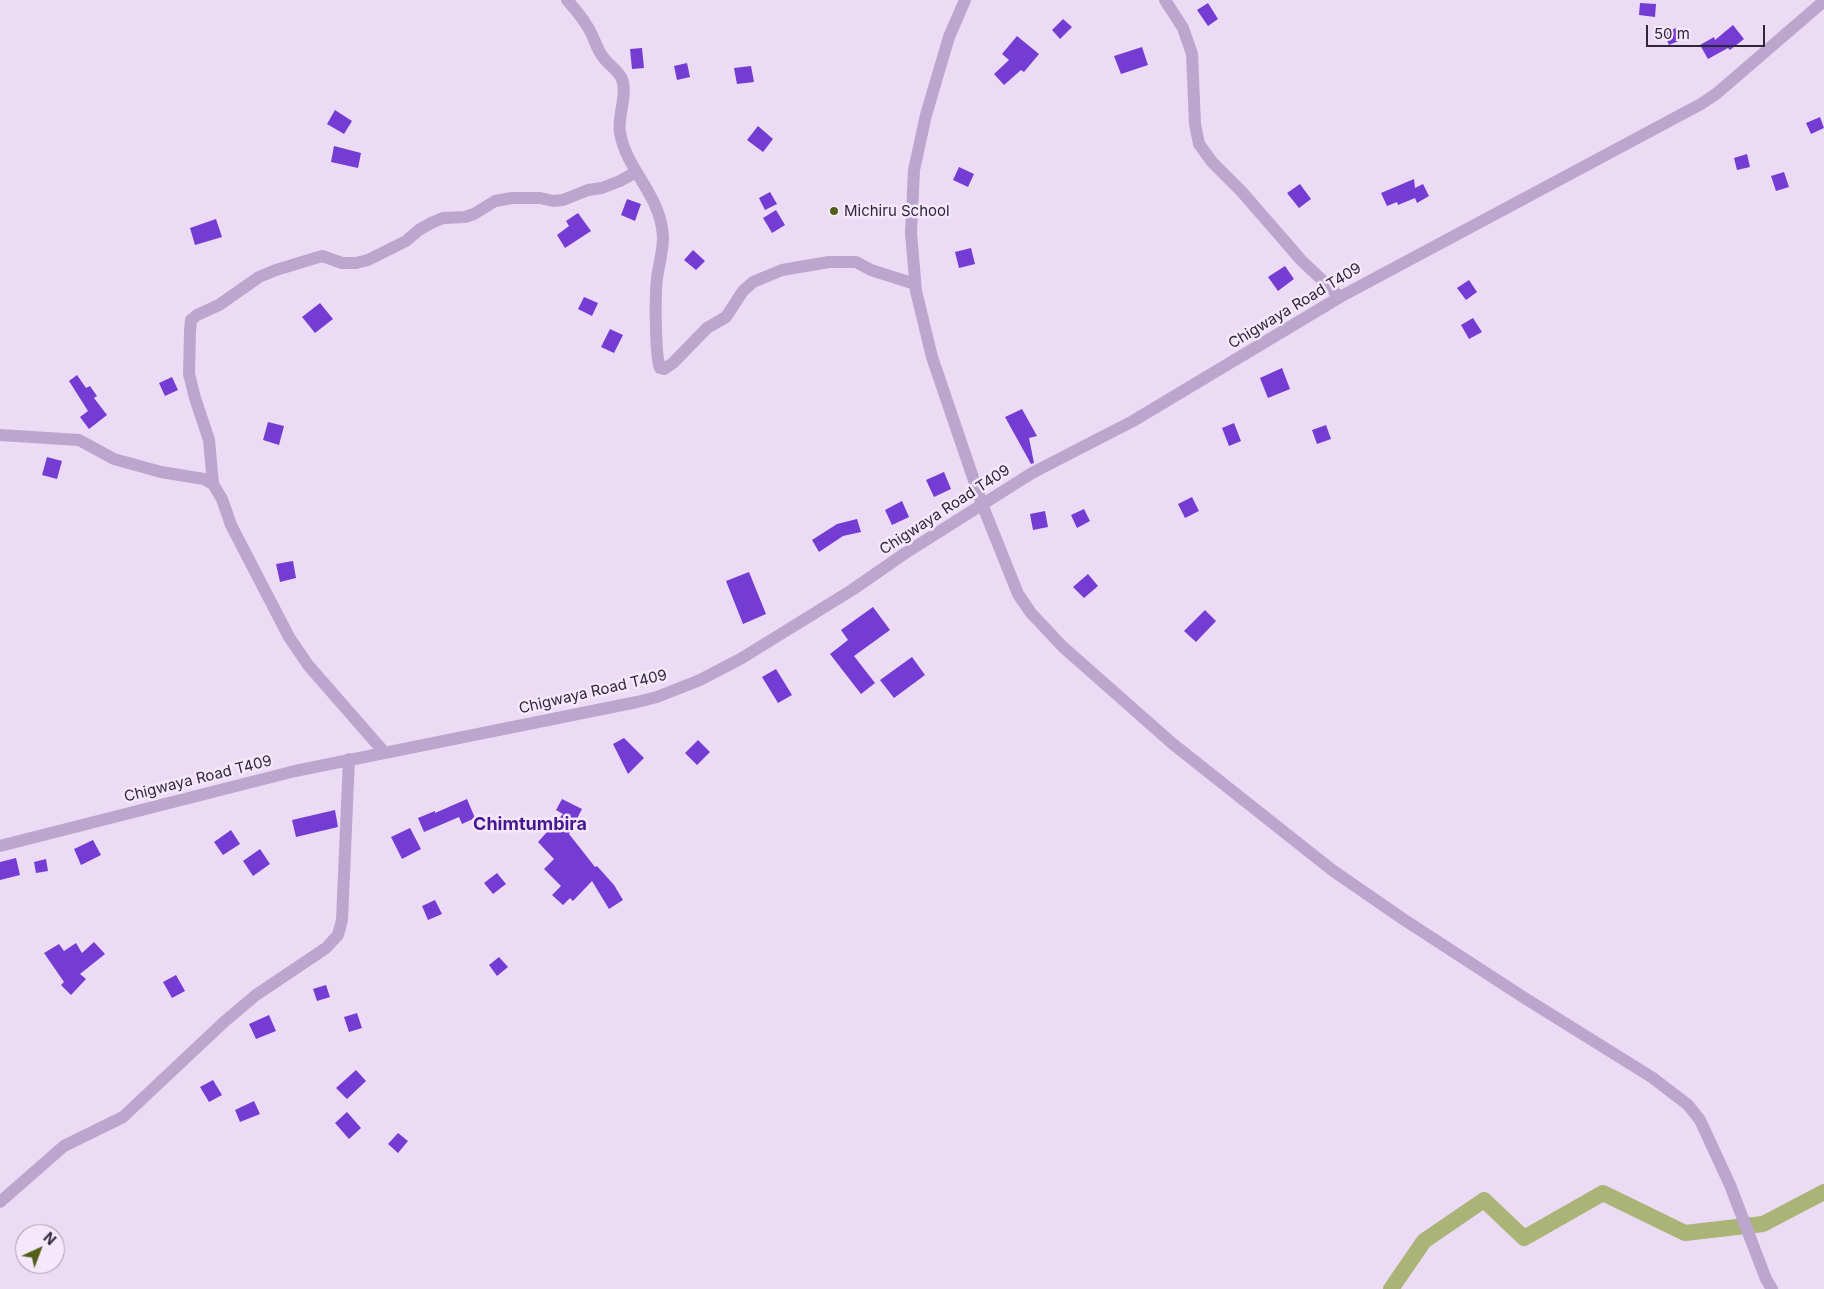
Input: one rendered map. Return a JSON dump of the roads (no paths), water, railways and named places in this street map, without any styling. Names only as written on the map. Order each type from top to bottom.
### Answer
[{"type":"street","points":[[567,0],[580,15],[603,58],[622,78],[620,133],[636,172],[656,205],[662,228],[660,266],[656,286],[660,368],[664,369],[707,328],[726,317],[743,291],[752,282],[782,270],[829,262],[856,262],[871,270],[916,284]]},
{"type":"street","points":[[965,0],[948,37],[926,115],[914,170],[911,233],[916,291],[932,357],[982,504],[1018,594],[1031,613],[1063,647],[1173,744],[1332,870],[1523,997],[1653,1078],[1688,1105],[1700,1120],[1726,1176],[1766,1279],[1772,1289]]},
{"type":"street","points":[[1165,0],[1184,28],[1192,54],[1195,124],[1199,144],[1212,162],[1242,192],[1301,260],[1340,297]]},
{"type":"street","name":"Chigwaya Road T409","points":[[0,846],[295,771],[637,702],[700,680],[742,658],[804,620],[1032,473],[1133,421],[1340,297],[1701,104],[1716,94],[1824,1]]},
{"type":"street","points":[[384,752],[308,665],[289,637],[231,525],[222,499],[213,484],[209,440],[189,374],[191,320],[259,277],[276,270],[322,256],[342,262],[356,263],[368,260],[406,241],[419,230],[443,218],[465,217],[474,214],[495,201],[521,198],[563,200],[588,190],[602,188],[636,172]]},
{"type":"street","points":[[0,435],[79,440],[114,459],[161,472],[204,479],[213,484]]},
{"type":"street","points":[[0,1202],[64,1146],[123,1117],[243,1006],[282,976],[326,948],[338,935],[342,920],[349,759]]},
{"type":"waterway","points":[[1391,1289],[1424,1241],[1484,1200],[1524,1238],[1603,1193],[1685,1233],[1763,1224],[1824,1192]]},
{"type":"place","name":"Michiru School","points":[[834,211]]},
{"type":"district","name":"Chimtumbira","points":[[530,825]]}]
